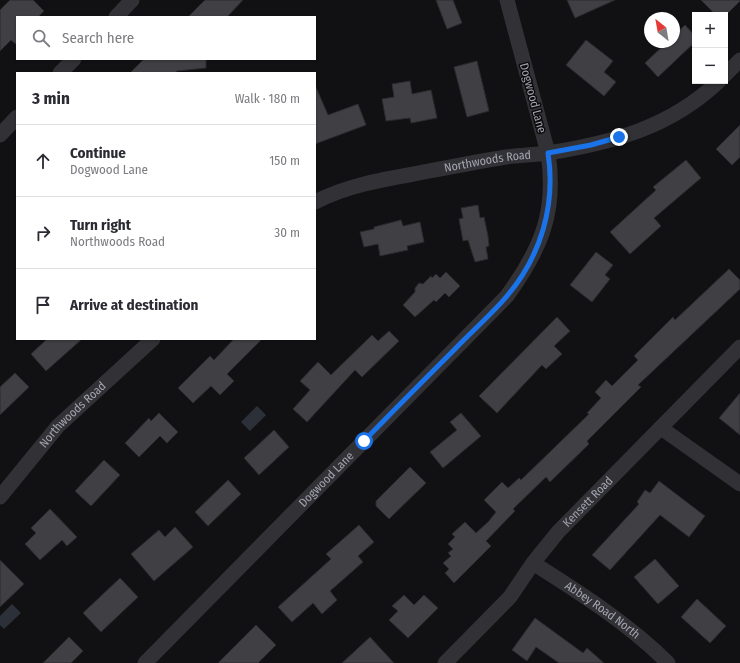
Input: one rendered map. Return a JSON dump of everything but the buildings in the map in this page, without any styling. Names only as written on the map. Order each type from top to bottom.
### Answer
[{"type":"street","points":[[117,16],[132,0]]},
{"type":"street","name":"Dogwood Lane","points":[[145,663],[507,296],[528,267],[544,229],[550,196],[551,173],[548,153],[507,0]]},
{"type":"street","points":[[61,72],[73,60]]},
{"type":"street","points":[[728,72],[740,60]]},
{"type":"street","name":"Northwoods Road","points":[[316,202],[369,182],[507,157],[548,153],[591,145],[648,128],[690,106],[715,84]]},
{"type":"street","points":[[0,134],[16,118]]},
{"type":"street","name":"Northwoods Road","points":[[0,497],[58,426],[152,340]]},
{"type":"street","name":"Kensett Road","points":[[445,663],[505,603],[533,563],[558,532],[740,347]]},
{"type":"street","points":[[661,428],[740,484]]},
{"type":"street","name":"Abbey Road North","points":[[533,563],[600,606],[655,650],[668,663]]},
{"type":"shaded area","points":[[257,406],[266,415],[250,431],[241,422]]},
{"type":"shaded area","points":[[12,604],[21,613],[4,629],[0,625],[0,616]]},
{"type":"route","points":[[364,441],[507,296],[528,267],[544,229],[550,196],[551,173],[548,153],[591,145],[619,137]]}]
